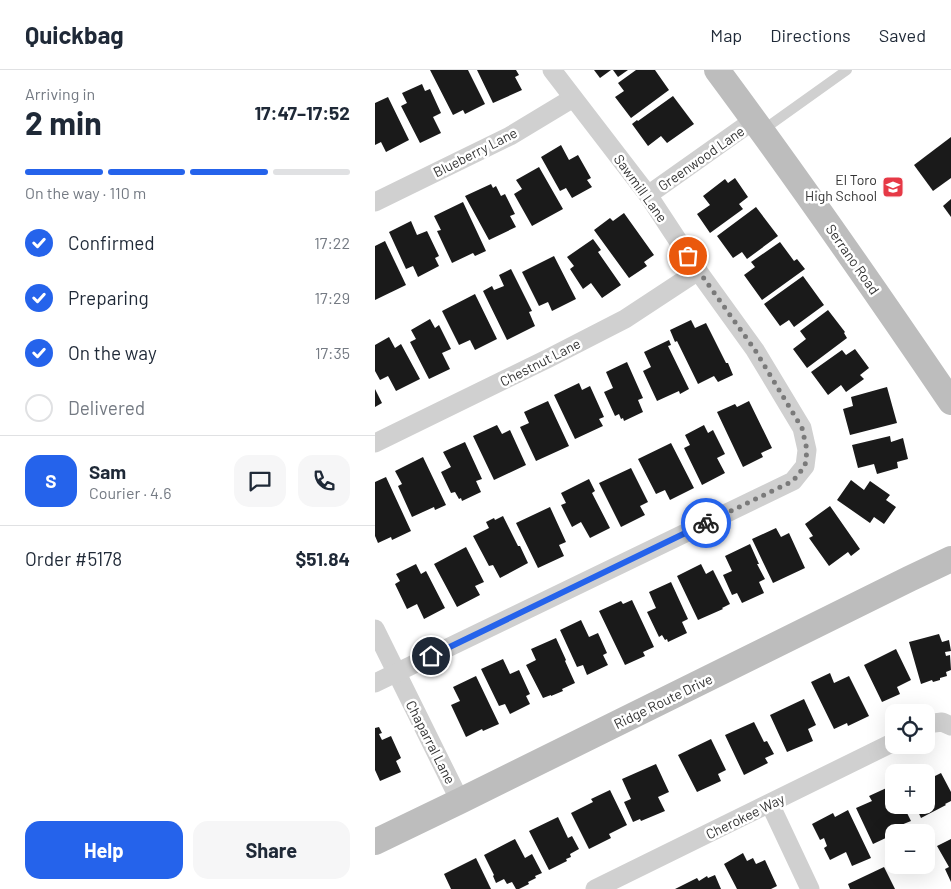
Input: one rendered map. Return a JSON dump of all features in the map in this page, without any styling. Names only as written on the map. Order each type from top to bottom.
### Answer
[{"type":"main road","name":"Serrano Road","points":[[717,70],[868,280],[951,402]]},
{"type":"main road","name":"Ridge Route Drive","points":[[375,842],[951,559]]},
{"type":"street","name":"Sawmill Lane","points":[[396,673],[793,481],[805,466],[807,450],[802,428],[755,350],[698,271],[648,195],[552,70]]},
{"type":"street","name":"Blueberry Lane","points":[[375,202],[510,136],[573,98]]},
{"type":"street","name":"Greenwood Lane","points":[[648,195],[758,125]]},
{"type":"street","name":"Chestnut Lane","points":[[375,443],[625,319],[698,271]]},
{"type":"street","name":"Chaparral Lane","points":[[375,629],[460,801]]},
{"type":"street","points":[[375,683],[396,673]]},
{"type":"street","name":"Cherokee Way","points":[[595,889],[885,746]]},
{"type":"street","points":[[770,804],[810,889]]},
{"type":"lane","points":[[758,125],[847,70]]},
{"type":"building","points":[[430,70],[468,70],[485,104],[465,114],[463,110],[453,115]]},
{"type":"building","points":[[477,70],[516,70],[519,75],[515,77],[522,90],[493,103]]},
{"type":"building","points":[[594,70],[611,70],[600,78]]},
{"type":"building","points":[[613,70],[628,70],[618,77]]},
{"type":"building","points":[[636,70],[655,70],[669,90],[631,118],[615,97],[624,91],[618,83]]},
{"type":"building","points":[[422,84],[425,91],[430,89],[441,113],[433,117],[441,133],[420,143],[401,106],[407,103],[402,93]]},
{"type":"building","points":[[673,96],[694,124],[667,143],[661,136],[648,146],[632,124]]},
{"type":"building","points":[[388,97],[409,140],[386,152],[381,142],[375,145],[375,103]]},
{"type":"building","points":[[951,137],[951,178],[933,191],[914,165]]},
{"type":"building","points":[[561,145],[569,160],[578,155],[591,178],[587,180],[592,187],[572,198],[566,188],[560,191],[541,157]]},
{"type":"building","points":[[539,167],[563,209],[532,226],[514,194],[522,189],[516,180]]},
{"type":"building","points":[[735,178],[748,197],[739,204],[743,209],[710,233],[697,214],[710,205],[703,196],[725,179],[728,183]]},
{"type":"building","points":[[491,184],[493,188],[496,186],[501,196],[505,194],[515,214],[510,216],[516,227],[489,240],[465,196]]},
{"type":"building","points":[[951,199],[951,217],[943,206]]},
{"type":"building","points":[[463,202],[486,251],[475,256],[473,253],[452,263],[437,231],[441,230],[434,216]]},
{"type":"building","points":[[756,207],[778,236],[747,259],[742,252],[733,258],[717,236]]},
{"type":"building","points":[[624,213],[654,255],[644,262],[647,266],[629,278],[594,230],[610,218],[613,221]]},
{"type":"building","points":[[411,221],[417,235],[427,231],[439,256],[435,258],[439,266],[418,277],[413,266],[406,269],[389,232]]},
{"type":"building","points":[[593,239],[601,250],[598,252],[621,285],[602,298],[591,283],[583,289],[570,269],[574,266],[567,257]]},
{"type":"building","points":[[385,241],[406,285],[375,300],[375,246]]},
{"type":"building","points":[[780,242],[794,261],[797,259],[805,269],[762,300],[744,275],[755,267],[751,262]]},
{"type":"building","points":[[554,256],[576,299],[552,311],[548,302],[539,306],[522,272]]},
{"type":"building","points":[[511,269],[532,311],[529,312],[535,326],[507,340],[483,291],[492,286],[494,290],[504,286],[499,275]]},
{"type":"building","points":[[803,276],[824,305],[794,327],[789,320],[780,326],[764,304]]},
{"type":"building","points":[[475,294],[497,339],[475,350],[470,340],[459,345],[442,311]]},
{"type":"building","points":[[828,310],[845,332],[847,338],[807,368],[793,349],[806,339],[800,331]]},
{"type":"building","points":[[430,319],[435,328],[439,325],[451,349],[442,353],[450,369],[429,379],[410,342],[416,339],[411,330]]},
{"type":"building","points":[[691,320],[695,328],[706,323],[733,375],[718,382],[714,376],[698,384],[670,330]]},
{"type":"building","points":[[389,337],[395,348],[401,344],[420,379],[396,391],[388,376],[380,380],[375,371],[375,345]]},
{"type":"building","points":[[669,340],[671,345],[668,346],[689,389],[680,394],[679,391],[657,401],[643,371],[651,367],[644,352]]},
{"type":"building","points":[[855,349],[869,368],[860,375],[864,379],[846,392],[841,385],[828,395],[811,372],[842,350],[846,355]]},
{"type":"building","points":[[627,362],[643,398],[638,400],[643,412],[624,421],[619,414],[615,416],[604,392],[613,388],[606,372]]},
{"type":"building","points":[[579,383],[582,390],[590,386],[604,417],[599,419],[603,426],[575,439],[554,395]]},
{"type":"building","points":[[887,387],[897,423],[850,435],[843,409],[853,406],[851,397]]},
{"type":"building","points":[[375,389],[382,403],[375,407]]},
{"type":"building","points":[[548,401],[569,446],[536,461],[520,427],[529,423],[524,412]]},
{"type":"building","points":[[749,401],[772,448],[761,453],[763,457],[743,467],[717,412],[735,404],[737,407]]},
{"type":"building","points":[[497,425],[502,434],[510,430],[526,465],[494,480],[473,436]]},
{"type":"building","points":[[704,425],[708,433],[713,430],[725,454],[717,458],[725,473],[702,485],[684,448],[690,445],[685,435]]},
{"type":"building","points":[[890,436],[891,442],[903,438],[908,459],[897,462],[898,468],[877,474],[874,464],[858,468],[852,445]]},
{"type":"building","points":[[465,442],[482,479],[476,481],[481,492],[462,501],[455,492],[451,493],[441,472],[451,467],[443,452]]},
{"type":"building","points":[[671,443],[694,488],[670,500],[665,490],[656,494],[638,459]]},
{"type":"building","points":[[423,457],[446,505],[435,510],[434,507],[412,517],[398,486],[402,484],[395,471]]},
{"type":"building","points":[[631,468],[648,502],[640,506],[645,515],[621,527],[599,483]]},
{"type":"building","points":[[386,477],[411,531],[392,540],[391,537],[378,543],[375,536],[375,482]]},
{"type":"building","points":[[589,479],[595,491],[592,493],[610,528],[590,538],[581,522],[572,527],[561,505],[566,503],[561,493]]},
{"type":"building","points":[[851,480],[864,490],[870,481],[890,495],[886,500],[896,507],[884,524],[874,517],[870,523],[837,500]]},
{"type":"building","points":[[830,506],[860,549],[851,556],[848,552],[829,566],[809,538],[813,536],[805,524]]},
{"type":"building","points":[[550,507],[566,542],[559,545],[564,556],[538,568],[516,523]]},
{"type":"building","points":[[503,516],[528,563],[500,578],[493,565],[489,566],[473,536],[489,528],[486,522]]},
{"type":"building","points":[[776,528],[781,537],[789,533],[805,568],[773,583],[752,539]]},
{"type":"building","points":[[750,544],[765,579],[759,582],[764,593],[742,603],[737,593],[732,595],[723,575],[732,571],[725,556]]},
{"type":"building","points":[[466,547],[484,582],[475,586],[480,595],[457,607],[434,564]]},
{"type":"building","points":[[416,564],[421,574],[426,571],[445,608],[424,619],[417,604],[407,609],[395,584],[400,581],[396,574]]},
{"type":"building","points":[[701,564],[706,574],[713,570],[730,604],[698,620],[677,576]]},
{"type":"building","points":[[671,582],[688,619],[682,622],[687,633],[668,642],[662,635],[659,637],[647,612],[656,608],[649,592]]},
{"type":"building","points":[[632,600],[654,647],[643,652],[645,656],[625,665],[599,611],[621,601],[623,604]]},
{"type":"building","points":[[581,620],[589,637],[598,633],[607,653],[603,655],[608,665],[587,675],[583,665],[577,667],[560,630]]},
{"type":"building","points":[[939,634],[942,642],[949,640],[951,651],[945,652],[946,656],[950,655],[951,670],[946,672],[947,676],[940,678],[940,680],[933,682],[932,680],[921,684],[909,642]]},
{"type":"building","points":[[556,638],[575,683],[562,689],[563,691],[543,698],[526,665],[536,660],[531,649]]},
{"type":"building","points":[[896,649],[911,680],[897,687],[900,694],[882,702],[864,665]]},
{"type":"building","points":[[503,659],[510,674],[519,670],[530,694],[526,696],[530,704],[510,714],[505,704],[499,706],[481,669]]},
{"type":"building","points":[[830,673],[834,683],[849,676],[869,716],[848,726],[847,723],[834,729],[811,682]]},
{"type":"building","points":[[476,676],[499,724],[483,731],[482,729],[466,737],[451,705],[460,701],[453,687]]},
{"type":"building","points":[[804,699],[816,725],[808,729],[813,741],[787,752],[770,715]]},
{"type":"building","points":[[754,722],[764,742],[767,741],[774,754],[765,758],[768,763],[744,775],[725,735]]},
{"type":"building","points":[[379,727],[382,733],[379,734],[382,740],[391,736],[401,758],[396,761],[401,772],[380,781],[375,770],[375,728]]},
{"type":"building","points":[[711,739],[726,770],[718,774],[721,781],[697,792],[678,755]]},
{"type":"building","points":[[656,764],[669,792],[658,797],[665,811],[641,821],[640,819],[633,822],[624,802],[631,799],[622,779]]},
{"type":"building","points":[[941,773],[951,792],[951,801],[935,811],[935,776]]},
{"type":"building","points":[[885,789],[885,814],[908,814],[911,821],[904,824],[885,824],[885,838],[873,844],[856,808],[872,801],[869,796]]},
{"type":"building","points":[[610,790],[627,825],[609,834],[611,838],[589,849],[571,813],[593,802],[591,799]]},
{"type":"building","points":[[848,810],[871,858],[852,866],[846,852],[830,860],[824,848],[827,846],[824,838],[820,840],[812,824],[833,813],[835,817]]},
{"type":"building","points":[[919,814],[929,814],[921,818]]},
{"type":"building","points":[[558,817],[568,838],[572,836],[579,849],[570,854],[571,857],[566,859],[567,861],[549,870],[529,831]]},
{"type":"building","points":[[515,839],[525,858],[532,854],[542,873],[535,876],[536,878],[528,882],[529,884],[519,889],[516,889],[512,882],[507,884],[504,879],[496,883],[484,855]]},
{"type":"building","points":[[951,839],[951,882],[945,869],[949,867],[937,846]]},
{"type":"building","points":[[743,853],[747,861],[753,858],[756,864],[765,860],[777,886],[771,889],[737,889],[724,864]]},
{"type":"building","points":[[476,858],[491,889],[451,889],[444,874]]},
{"type":"building","points":[[884,867],[885,874],[888,874],[895,889],[850,889],[848,884]]},
{"type":"building","points":[[715,875],[721,889],[675,889],[697,878],[699,881],[707,876],[708,878]]},
{"type":"way so far","points":[[688,256],[755,350],[802,428],[807,450],[805,466],[793,481],[706,523]]},
{"type":"place","name":"El Toro High School","points":[[893,187]]},
{"type":"route","points":[[431,656],[706,523]]}]
